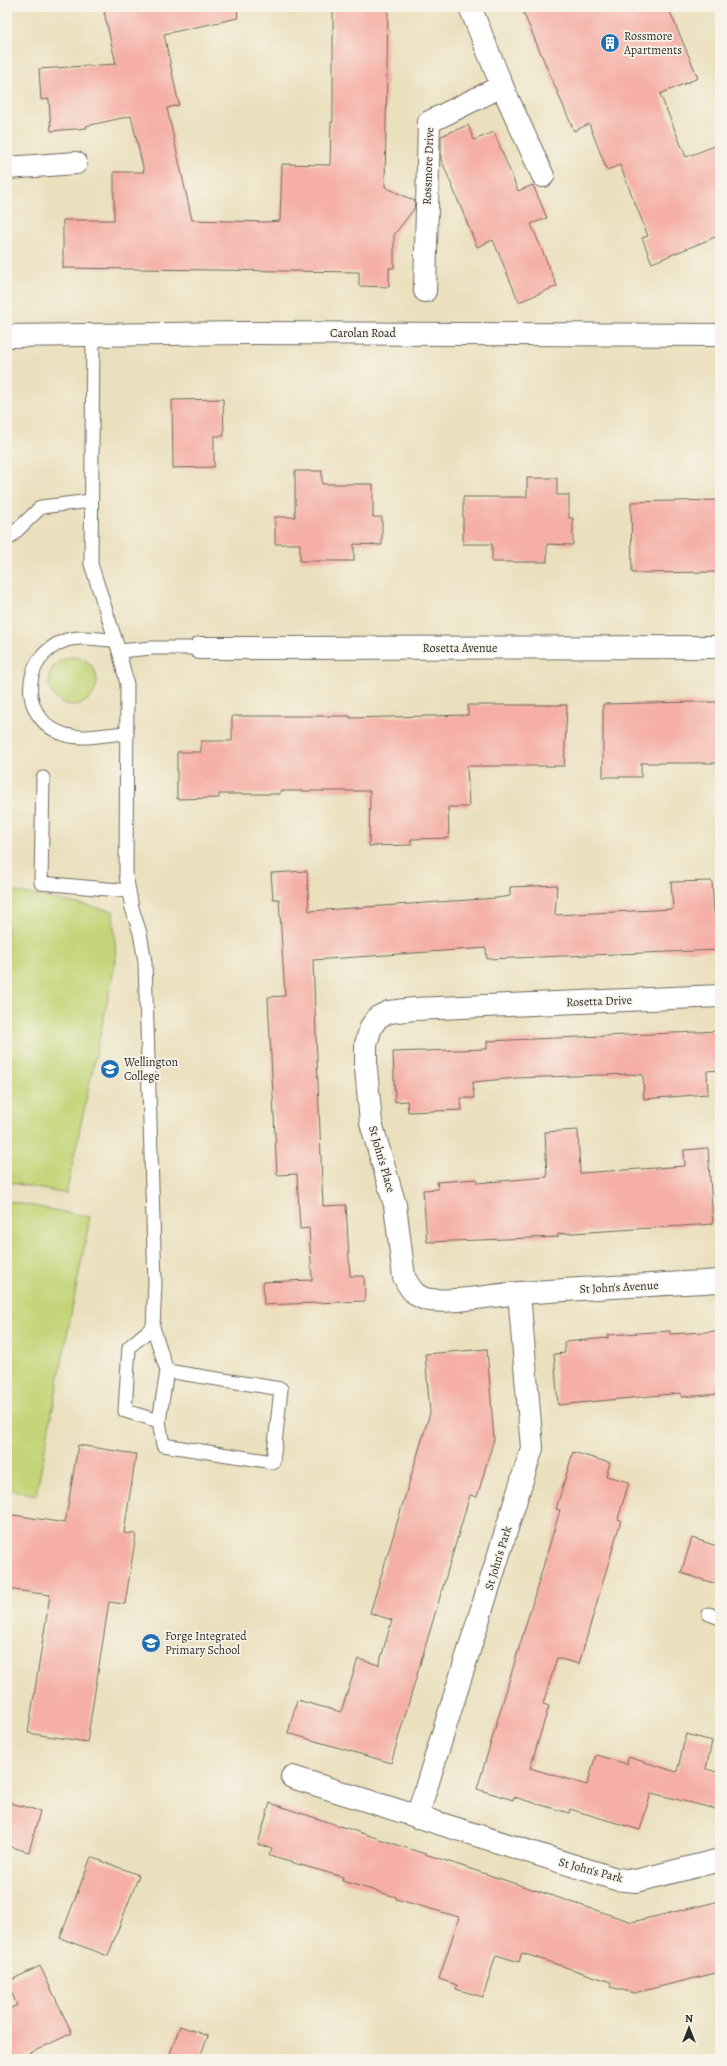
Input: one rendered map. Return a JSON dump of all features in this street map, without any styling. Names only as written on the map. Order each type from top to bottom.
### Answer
[{"type":"street","points":[[470,7],[502,86],[543,176]]},
{"type":"street","name":"Rossmore Drive","points":[[425,291],[429,122],[502,86]]},
{"type":"street","points":[[7,168],[76,163]]},
{"type":"street","name":"Carolan Road","points":[[7,336],[93,334],[720,335]]},
{"type":"street","name":"Rosetta Avenue","points":[[200,648],[720,647]]},
{"type":"street","name":"Rosetta Drive","points":[[477,1007],[720,996]]},
{"type":"street","name":"St John's Place","points":[[477,1007],[414,1009],[389,1012],[378,1017],[371,1027],[366,1044],[366,1068],[372,1123],[395,1205],[404,1277],[409,1288],[416,1296],[430,1300],[519,1293]]},
{"type":"street","name":"St John's Avenue","points":[[519,1293],[720,1281]]},
{"type":"street","name":"St John's Park","points":[[417,1817],[532,1448],[519,1293]]},
{"type":"street","name":"St John's Park","points":[[292,1777],[616,1879],[636,1881],[720,1860]]},
{"type":"lane","points":[[93,334],[90,564],[117,646],[127,684],[126,875],[140,933],[145,962],[155,1283],[153,1327],[167,1371],[160,1421],[163,1445],[273,1462],[281,1389],[167,1371]]},
{"type":"lane","points":[[7,540],[41,507],[91,501]]},
{"type":"lane","points":[[127,733],[66,735],[45,723],[35,709],[30,696],[30,680],[35,665],[46,651],[64,641],[81,639],[117,646],[200,648]]},
{"type":"lane","points":[[43,778],[41,883],[129,891]]},
{"type":"lane","points":[[153,1327],[129,1347],[125,1411],[160,1421]]},
{"type":"green space","points":[[73,657],[82,659],[90,664],[95,672],[97,681],[95,690],[90,698],[82,703],[73,705],[64,703],[56,698],[51,690],[49,681],[51,672],[56,664],[64,659]]},
{"type":"green space","points":[[7,890],[113,911],[116,960],[66,1194],[7,1182]]},
{"type":"green space","points":[[7,1201],[90,1217],[36,1495],[7,1489]]},
{"type":"building","points":[[103,7],[237,7],[238,18],[164,34],[179,105],[167,108],[192,220],[265,222],[280,221],[282,164],[330,165],[331,122],[333,122],[333,7],[388,7],[385,187],[415,201],[414,209],[394,235],[394,268],[389,268],[389,287],[359,286],[359,272],[63,268],[63,220],[114,220],[114,172],[144,172],[131,116],[86,126],[87,128],[51,131],[49,99],[41,100],[39,69],[116,64]]},
{"type":"building","points":[[521,7],[668,7],[698,78],[660,94],[686,157],[720,144],[720,235],[652,263],[642,238],[648,236],[620,165],[607,170],[589,124],[574,131]]},
{"type":"building","points":[[468,125],[474,140],[494,132],[518,191],[533,185],[547,218],[531,224],[557,286],[519,302],[493,240],[477,247],[441,159],[441,136]]},
{"type":"building","points":[[223,399],[224,436],[214,436],[214,467],[173,468],[172,400]]},
{"type":"building","points":[[295,471],[322,471],[322,484],[373,484],[373,517],[382,517],[382,545],[354,544],[354,561],[300,561],[300,544],[275,544],[275,517],[295,517]]},
{"type":"building","points":[[527,478],[557,478],[557,495],[569,495],[569,518],[573,518],[573,545],[547,544],[547,562],[492,562],[492,544],[463,544],[463,497],[527,497]]},
{"type":"building","points":[[720,500],[720,572],[632,573],[631,502]]},
{"type":"building","points":[[720,702],[720,763],[641,763],[641,777],[603,777],[603,704]]},
{"type":"building","points":[[468,705],[567,705],[564,766],[467,766],[469,807],[448,807],[449,838],[411,839],[411,845],[369,846],[370,791],[280,791],[280,794],[219,794],[219,798],[177,799],[177,752],[201,752],[201,741],[232,741],[232,716],[350,716],[350,718],[468,715]]},
{"type":"building","points":[[307,871],[309,911],[497,898],[510,896],[510,887],[557,885],[555,915],[673,909],[671,882],[712,881],[714,914],[720,913],[720,950],[487,959],[486,948],[313,960],[323,1206],[346,1205],[350,1276],[364,1276],[365,1301],[264,1305],[263,1282],[312,1280],[309,1228],[300,1229],[297,1174],[277,1175],[268,997],[285,996],[279,899],[273,899],[271,873]]},
{"type":"building","points":[[720,1031],[720,1070],[707,1071],[708,1094],[644,1099],[643,1075],[631,1074],[516,1078],[473,1082],[474,1098],[461,1098],[462,1110],[408,1112],[407,1101],[395,1102],[393,1052],[487,1049],[487,1041]]},
{"type":"building","points":[[578,1130],[580,1173],[685,1166],[684,1150],[708,1148],[713,1224],[558,1234],[558,1237],[427,1242],[423,1190],[438,1189],[437,1182],[477,1179],[477,1183],[547,1177],[545,1132]]},
{"type":"building","points":[[670,1331],[670,1334],[720,1331],[720,1394],[681,1397],[681,1393],[558,1405],[554,1354],[565,1353],[564,1342],[608,1338],[608,1335]]},
{"type":"building","points":[[487,1349],[494,1439],[477,1497],[470,1495],[391,1763],[288,1733],[297,1700],[341,1712],[358,1659],[379,1665],[392,1620],[370,1613],[430,1413],[425,1354]]},
{"type":"building","points":[[78,1445],[136,1454],[124,1533],[136,1534],[125,1604],[109,1602],[87,1742],[28,1733],[50,1595],[7,1589],[7,1514],[65,1523]]},
{"type":"building","points":[[573,1452],[610,1463],[606,1476],[629,1482],[618,1519],[621,1520],[579,1664],[557,1658],[543,1704],[549,1706],[530,1768],[587,1785],[596,1755],[627,1764],[628,1757],[677,1772],[686,1734],[712,1741],[706,1769],[720,1773],[720,1810],[651,1793],[640,1830],[570,1809],[569,1813],[514,1797],[513,1800],[477,1789],[560,1510],[556,1509]]},
{"type":"building","points":[[692,1538],[720,1547],[720,1585],[681,1573]]},
{"type":"building","points":[[7,1802],[40,1811],[29,1852],[7,1846]]},
{"type":"building","points":[[270,1803],[632,1922],[720,1901],[720,1972],[634,1993],[610,1987],[611,1982],[522,1953],[519,1962],[496,1955],[483,1997],[456,1989],[457,1985],[439,1979],[459,1917],[396,1899],[396,1897],[342,1881],[343,1877],[269,1856],[272,1848],[258,1844]]},
{"type":"building","points":[[91,1857],[139,1875],[108,1956],[60,1938]]},
{"type":"building","points":[[40,1966],[72,2033],[18,2059],[14,2059],[7,2045],[7,2010],[17,2005],[7,1982]]},
{"type":"building","points":[[180,2026],[208,2036],[199,2059],[168,2059]]},
{"type":"place","name":"Rossmore Apartments","points":[[610,43]]},
{"type":"place","name":"Wellington College","points":[[110,1069]]},
{"type":"place","name":"Forge Integrated Primary School","points":[[151,1643]]}]
